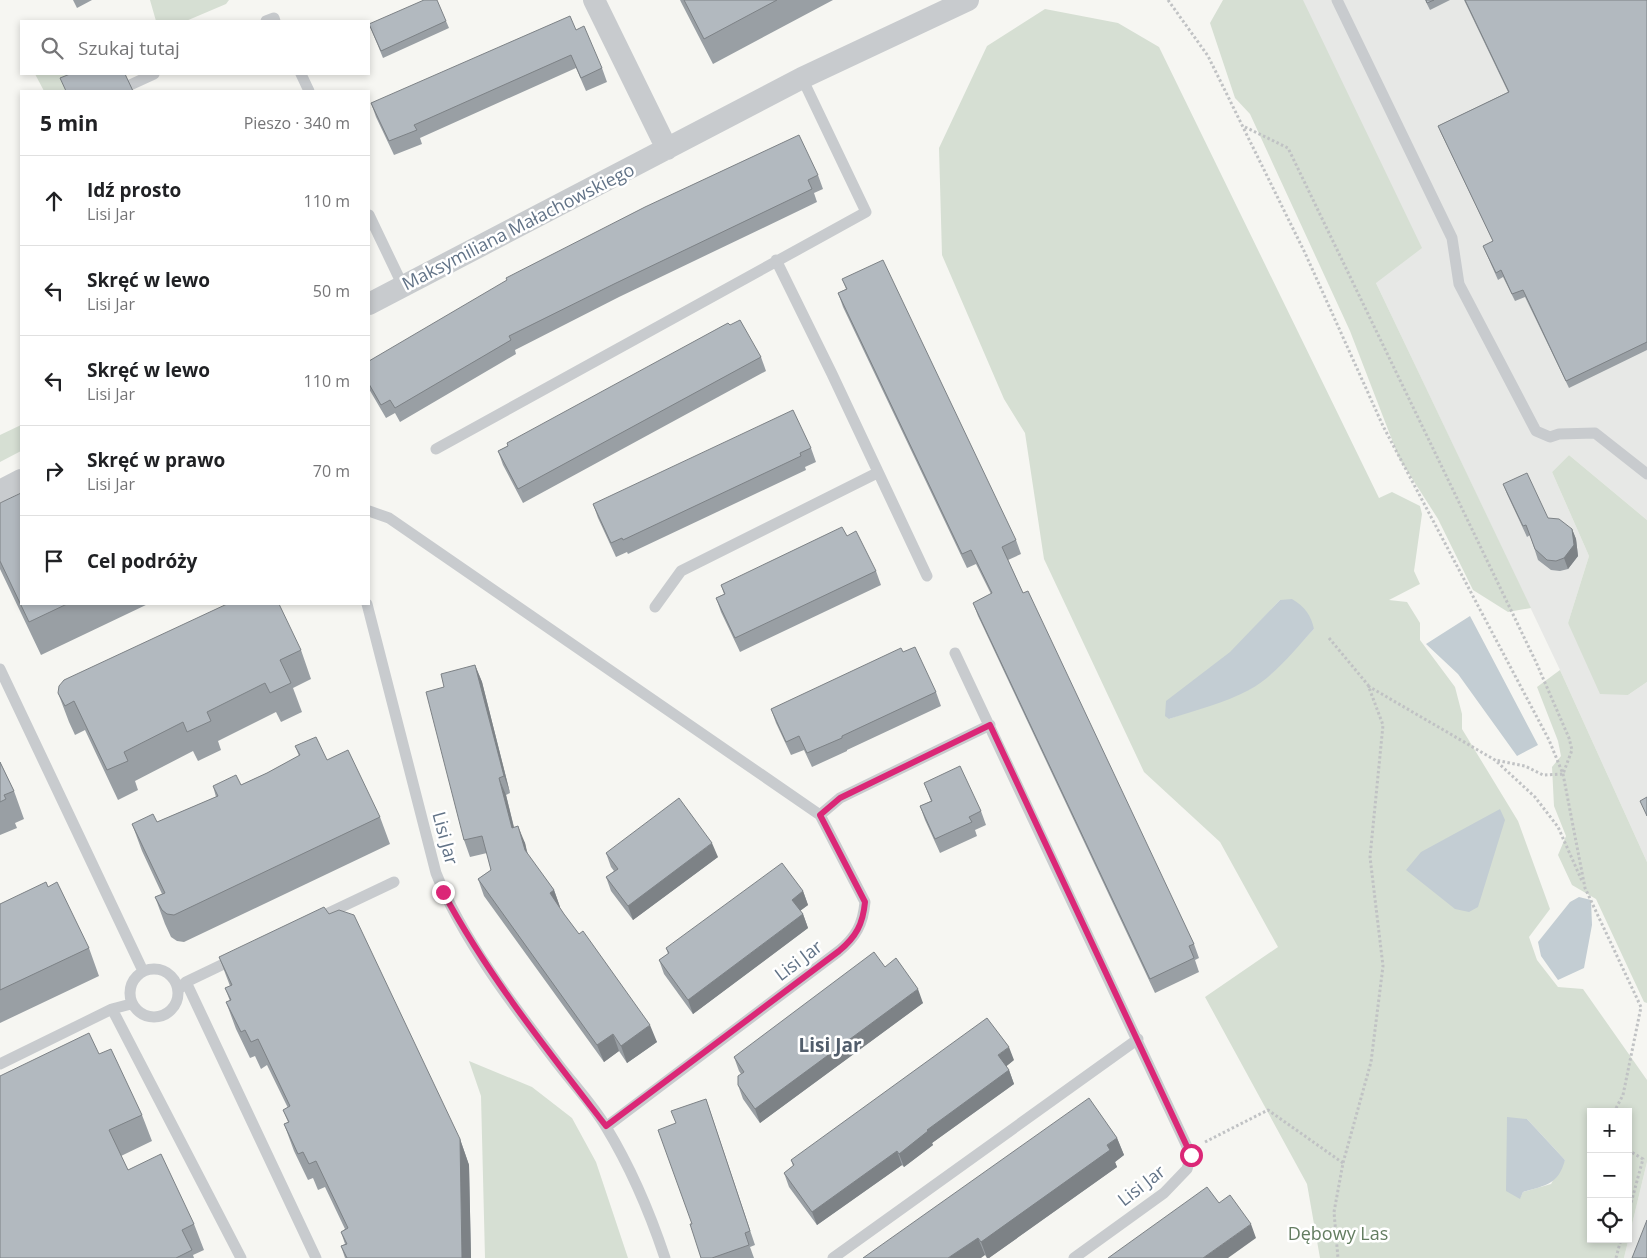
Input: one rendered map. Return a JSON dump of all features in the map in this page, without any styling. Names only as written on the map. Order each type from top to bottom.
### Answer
[{"type":"street","points":[[594,0],[667,149]]},
{"type":"street","name":"Maksymiliana Małachowskiego","points":[[370,303],[802,78],[968,0]]},
{"type":"street","points":[[0,491],[20,481]]},
{"type":"lane","points":[[1337,0],[1452,238],[1459,284],[1536,431],[1550,437],[1559,434],[1595,433],[1647,474]]},
{"type":"lane","points":[[119,90],[152,75]]},
{"type":"lane","points":[[301,75],[309,90]]},
{"type":"lane","points":[[436,449],[866,212],[802,78]]},
{"type":"lane","points":[[370,217],[403,286]]},
{"type":"lane","points":[[776,260],[927,576]]},
{"type":"lane","points":[[655,607],[681,571],[878,473]]},
{"type":"lane","name":"Lisi Jar","points":[[370,511],[389,518],[820,815],[865,902],[864,918],[859,930],[839,951],[606,1126]]},
{"type":"lane","name":"Lisi Jar","points":[[367,605],[436,873],[443,892],[476,948],[544,1046],[606,1126],[648,1206],[665,1258]]},
{"type":"lane","points":[[955,653],[1189,1151]]},
{"type":"lane","points":[[0,669],[143,971]]},
{"type":"lane","points":[[820,815],[840,798],[990,725]]},
{"type":"lane","points":[[306,924],[394,882]]},
{"type":"lane","points":[[246,953],[182,986],[175,1005],[164,1015],[149,1017],[142,1014],[131,1004],[129,988],[143,971],[158,969],[165,971],[182,986],[316,1258]]},
{"type":"lane","points":[[0,1064],[112,1009],[131,1004]]},
{"type":"lane","points":[[112,1009],[241,1258]]},
{"type":"lane","points":[[833,1258],[1138,1039]]},
{"type":"lane","name":"Lisi Jar","points":[[1074,1258],[1164,1193],[1187,1169],[1191,1155],[1189,1151]]},
{"type":"path","points":[[1168,0],[1208,56],[1305,253],[1383,426],[1540,723],[1562,774],[1585,888]]},
{"type":"path","points":[[1244,127],[1288,148],[1536,662],[1569,738],[1572,750],[1562,774]]},
{"type":"path","points":[[1329,638],[1368,685],[1384,726],[1370,857],[1384,966],[1371,1062],[1343,1163],[1334,1212],[1338,1258]]},
{"type":"path","points":[[1368,685],[1496,760],[1535,797],[1558,827],[1641,1007],[1623,1095],[1616,1108]]},
{"type":"path","points":[[1496,760],[1525,766],[1543,775],[1562,774]]},
{"type":"path","points":[[1189,1151],[1268,1110],[1343,1163]]},
{"type":"path","points":[[1632,1152],[1644,1159],[1632,1200]]},
{"type":"path","points":[[1616,1258],[1620,1243]]},
{"type":"shaded area","points":[[1251,0],[1647,0],[1647,520],[1569,455],[1552,472],[1589,556],[1568,623],[1628,695],[1647,682],[1647,862],[1560,670],[1376,283]]},
{"type":"shaded area","points":[[1292,599],[1307,612],[1314,629],[1276,670],[1249,690],[1230,699],[1169,719],[1165,716],[1166,701],[1230,652],[1280,600]]},
{"type":"shaded area","points":[[1470,616],[1538,745],[1517,756],[1458,674],[1426,644]]},
{"type":"shaded area","points":[[1500,809],[1505,820],[1478,907],[1469,912],[1455,909],[1406,870],[1421,852]]},
{"type":"shaded area","points":[[1579,897],[1591,900],[1592,925],[1584,968],[1558,980],[1541,956],[1538,942],[1570,902]]},
{"type":"shaded area","points":[[1507,1117],[1527,1119],[1565,1160],[1559,1175],[1555,1179],[1550,1183],[1523,1192],[1520,1199],[1506,1191]]},
{"type":"shaded area","points":[[1647,1162],[1647,1258],[1624,1258],[1628,1243],[1632,1243],[1632,1225]]},
{"type":"green space","points":[[150,0],[229,0],[226,4],[188,20],[156,20]]},
{"type":"green space","points":[[1223,0],[1303,0],[1422,248],[1376,283],[1531,608],[1508,612],[1473,590],[1438,519],[1399,458],[1350,331],[1250,114],[1235,98],[1210,23]]},
{"type":"green space","name":"Dębowy Las","points":[[1045,9],[1118,23],[1159,47],[1379,498],[1392,492],[1420,506],[1422,514],[1414,571],[1420,584],[1389,600],[1407,602],[1420,623],[1420,640],[1455,687],[1462,714],[1462,729],[1518,821],[1550,909],[1529,937],[1537,960],[1558,987],[1583,989],[1647,1080],[1647,1162],[1632,1225],[1632,1108],[1587,1108],[1587,1243],[1628,1243],[1624,1258],[1320,1258],[1307,1184],[1205,997],[1278,947],[1220,842],[1144,772],[1044,559],[1025,433],[1004,399],[942,255],[939,148],[987,46]],"holes":[[[1280,600],[1314,629],[1271,674],[1250,689],[1169,719]],[[1527,1119],[1565,1160],[1551,1184],[1523,1192],[1520,1198]]]},
{"type":"green space","points":[[36,75],[95,75],[65,90],[43,90]]},
{"type":"green space","points":[[20,425],[20,452],[0,462],[0,435]]},
{"type":"green space","points":[[1569,455],[1647,520],[1647,682],[1628,695],[1600,694],[1568,623],[1589,556],[1552,472]]},
{"type":"green space","points":[[1560,670],[1647,862],[1647,1003],[1644,1002],[1596,899],[1572,885],[1558,855],[1566,836],[1554,806],[1552,767],[1561,756],[1558,741],[1537,687]]},
{"type":"green space","points":[[469,1061],[532,1087],[572,1118],[596,1162],[628,1258],[485,1258],[481,1096]]},
{"type":"building","points":[[424,0],[437,0],[446,21],[381,51],[370,24]]},
{"type":"building","points":[[684,0],[777,0],[704,39]]},
{"type":"building","points":[[1465,0],[1647,0],[1647,342],[1566,381],[1523,290],[1512,294],[1501,270],[1496,273],[1483,246],[1493,241],[1438,126],[1509,92]]},
{"type":"building","points":[[570,16],[576,30],[584,26],[602,68],[581,78],[571,55],[414,125],[417,130],[389,141],[371,103]]},
{"type":"building","points":[[68,75],[125,75],[133,90],[66,90],[60,78]]},
{"type":"building","points":[[799,135],[818,175],[808,180],[812,189],[509,336],[511,340],[395,408],[390,400],[381,405],[370,386],[370,360],[507,280],[506,278],[645,207]]},
{"type":"building","points":[[883,260],[1016,540],[1002,547],[1023,593],[1028,591],[1194,944],[1189,946],[1194,958],[1150,979],[973,603],[992,593],[971,550],[962,554],[838,293],[847,289],[842,279]]},
{"type":"building","points":[[740,320],[761,357],[518,489],[498,451],[508,446],[507,443],[728,323],[730,325]]},
{"type":"building","points":[[793,410],[811,448],[800,453],[801,456],[623,540],[622,538],[611,543],[593,504]]},
{"type":"building","points":[[1527,473],[1548,518],[1559,519],[1572,529],[1574,545],[1564,558],[1556,561],[1547,560],[1535,549],[1526,525],[1523,526],[1503,484]]},
{"type":"building","points":[[20,493],[20,603],[0,561],[0,503]]},
{"type":"building","points":[[842,527],[847,536],[856,531],[876,571],[735,638],[716,598],[725,594],[721,585]]},
{"type":"building","points":[[21,605],[65,605],[29,622]]},
{"type":"building","points":[[225,605],[279,605],[301,650],[280,660],[291,683],[270,693],[265,683],[207,712],[211,721],[187,732],[183,722],[124,752],[128,761],[107,770],[74,701],[65,706],[58,693],[59,686],[64,680]]},
{"type":"building","points":[[915,647],[936,692],[807,753],[799,736],[786,742],[771,709],[901,648],[903,652]]},
{"type":"building","points":[[475,665],[504,776],[499,778],[512,828],[518,826],[525,850],[554,890],[550,893],[564,914],[579,934],[583,931],[650,1025],[621,1046],[613,1034],[597,1045],[478,879],[491,870],[482,836],[464,840],[426,692],[444,687],[441,674]]},
{"type":"building","points":[[316,737],[327,760],[348,750],[380,817],[174,915],[167,914],[162,910],[155,897],[165,893],[132,824],[153,814],[157,822],[218,796],[213,786],[236,775],[241,785],[267,773],[300,755],[295,746]]},
{"type":"building","points":[[0,762],[14,791],[4,795],[6,799],[0,802]]},
{"type":"building","points":[[960,766],[981,811],[969,817],[972,822],[935,839],[920,806],[932,801],[924,783]]},
{"type":"building","points":[[1647,797],[1647,816],[1640,801]]},
{"type":"building","points":[[679,798],[712,843],[628,906],[606,877],[618,869],[606,853]]},
{"type":"building","points":[[782,863],[803,891],[792,900],[803,914],[688,1000],[659,960],[669,953],[666,948]]},
{"type":"building","points":[[46,882],[48,887],[57,882],[89,948],[0,990],[0,904]]},
{"type":"building","points":[[324,907],[329,914],[339,910],[354,915],[460,1139],[462,1258],[347,1258],[341,1246],[347,1244],[341,1232],[348,1228],[316,1161],[309,1164],[303,1152],[298,1154],[284,1124],[289,1122],[283,1110],[290,1106],[258,1039],[251,1042],[245,1030],[241,1032],[226,1002],[231,1000],[225,988],[232,985],[219,957]]},
{"type":"building","points":[[874,952],[885,967],[896,958],[918,989],[755,1109],[738,1085],[738,1076],[744,1072],[734,1057]]},
{"type":"building","points":[[987,1018],[1009,1047],[998,1055],[1009,1070],[927,1130],[899,1154],[897,1151],[812,1212],[784,1173],[794,1165],[791,1160]]},
{"type":"building","points":[[89,1033],[99,1054],[111,1049],[142,1115],[109,1130],[128,1170],[161,1154],[194,1224],[182,1230],[192,1250],[176,1258],[0,1258],[0,1076]]},
{"type":"building","points":[[1089,1098],[1117,1138],[1107,1145],[1110,1150],[981,1242],[978,1238],[948,1258],[863,1258]]},
{"type":"building","points":[[706,1099],[750,1231],[745,1233],[749,1245],[712,1258],[701,1258],[690,1224],[692,1224],[658,1130],[676,1123],[671,1111]]},
{"type":"building","points":[[1207,1187],[1219,1203],[1230,1195],[1251,1224],[1203,1258],[1108,1258]]},
{"type":"building","points":[[1647,1220],[1647,1258],[1632,1258]]},
{"type":"district","name":"Lisi Jar","points":[[830,1045]]},
{"type":"route","points":[[443,892],[476,948],[544,1046],[606,1126],[839,951],[848,944],[859,930],[864,918],[865,902],[820,815],[840,798],[990,725],[1191,1155]]}]
